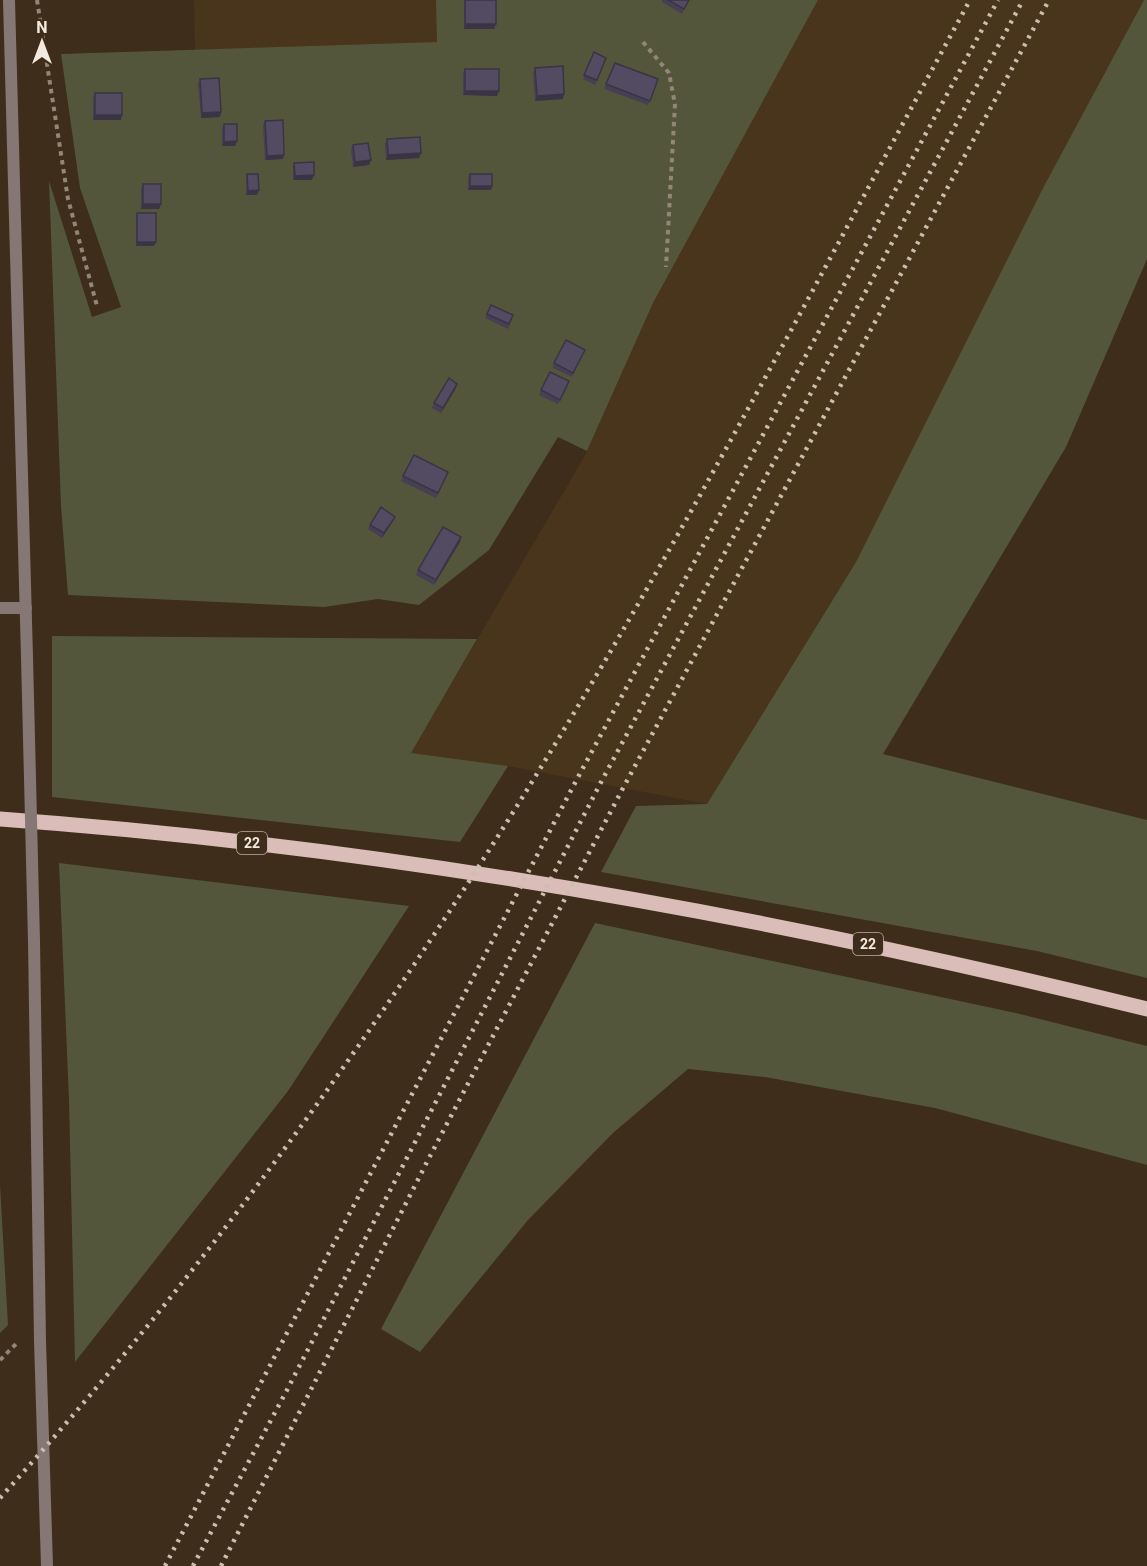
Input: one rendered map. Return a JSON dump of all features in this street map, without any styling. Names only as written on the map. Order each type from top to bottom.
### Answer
[{"type":"main road","name":"22","points":[[0,819],[273,845],[550,883],[888,948],[1147,1009]]},
{"type":"street","points":[[9,0],[26,609],[40,1341],[47,1566]]},
{"type":"street","points":[[0,608],[26,609]]},
{"type":"path","points":[[37,0],[68,199],[98,306]]},
{"type":"path","points":[[643,42],[669,73],[675,104],[666,267]]},
{"type":"shaded area","points":[[194,0],[436,0],[438,42],[195,50]]},
{"type":"shaded area","points":[[818,0],[1144,0],[1043,188],[856,562],[707,804],[508,766],[410,754],[587,452],[653,303]]},
{"type":"green space","points":[[436,0],[818,0],[653,303],[587,451],[558,437],[489,550],[419,605],[378,599],[324,607],[68,595],[61,506],[49,181],[92,317],[121,307],[80,188],[61,54],[437,42]]},
{"type":"green space","points":[[1144,0],[1147,0],[1147,259],[1066,447],[883,754],[1147,820],[1147,978],[1037,951],[601,872],[636,806],[707,804],[856,562],[1043,188]]},
{"type":"green space","points":[[52,636],[477,639],[411,753],[508,766],[460,842],[52,797]]},
{"type":"green space","points":[[59,863],[409,906],[288,1091],[75,1362],[69,1100]]},
{"type":"green space","points":[[595,923],[1020,1014],[1147,1046],[1147,1165],[935,1108],[765,1077],[688,1069],[613,1133],[528,1220],[420,1352],[381,1329]]},
{"type":"green space","points":[[0,1185],[8,1325],[0,1333]]},
{"type":"building","points":[[465,0],[496,0],[496,24],[465,24]]},
{"type":"building","points":[[668,0],[689,0],[684,9]]},
{"type":"building","points":[[594,52],[606,58],[597,80],[584,75]]},
{"type":"building","points":[[615,63],[658,79],[650,101],[606,84]]},
{"type":"building","points":[[563,66],[564,94],[537,96],[535,68]]},
{"type":"building","points":[[465,69],[499,69],[499,91],[465,91]]},
{"type":"building","points":[[219,78],[221,112],[202,113],[200,79]]},
{"type":"building","points":[[95,93],[122,93],[122,115],[95,115]]},
{"type":"building","points":[[283,120],[284,155],[267,156],[265,121]]},
{"type":"building","points":[[224,124],[237,124],[237,141],[224,142]]},
{"type":"building","points":[[420,137],[421,153],[388,155],[387,139]]},
{"type":"building","points":[[368,143],[371,160],[355,162],[353,145]]},
{"type":"building","points":[[314,162],[314,175],[295,176],[294,163]]},
{"type":"building","points":[[247,174],[258,174],[259,190],[248,191]]},
{"type":"building","points":[[470,174],[492,174],[492,186],[470,186]]},
{"type":"building","points":[[143,184],[161,184],[161,204],[143,204]]},
{"type":"building","points":[[137,213],[156,213],[156,242],[137,242]]},
{"type":"building","points":[[491,305],[513,315],[509,324],[487,314]]},
{"type":"building","points":[[566,340],[585,350],[573,373],[554,363]]},
{"type":"building","points":[[550,372],[569,381],[560,400],[541,390]]},
{"type":"building","points":[[449,378],[457,384],[443,408],[434,403]]},
{"type":"building","points":[[414,455],[448,472],[438,493],[403,476]]},
{"type":"building","points":[[381,507],[395,517],[384,533],[370,525]]},
{"type":"building","points":[[443,527],[461,537],[436,580],[418,570]]},
{"type":"railway","points":[[0,1498],[146,1327],[284,1150],[350,1058],[475,872],[593,682],[704,489],[970,0]]},
{"type":"railway","points":[[165,1566],[577,779],[998,0]]},
{"type":"railway","points":[[193,1566],[287,1390],[600,784],[1023,0]]},
{"type":"railway","points":[[221,1566],[429,1158],[622,790],[1049,0]]}]
